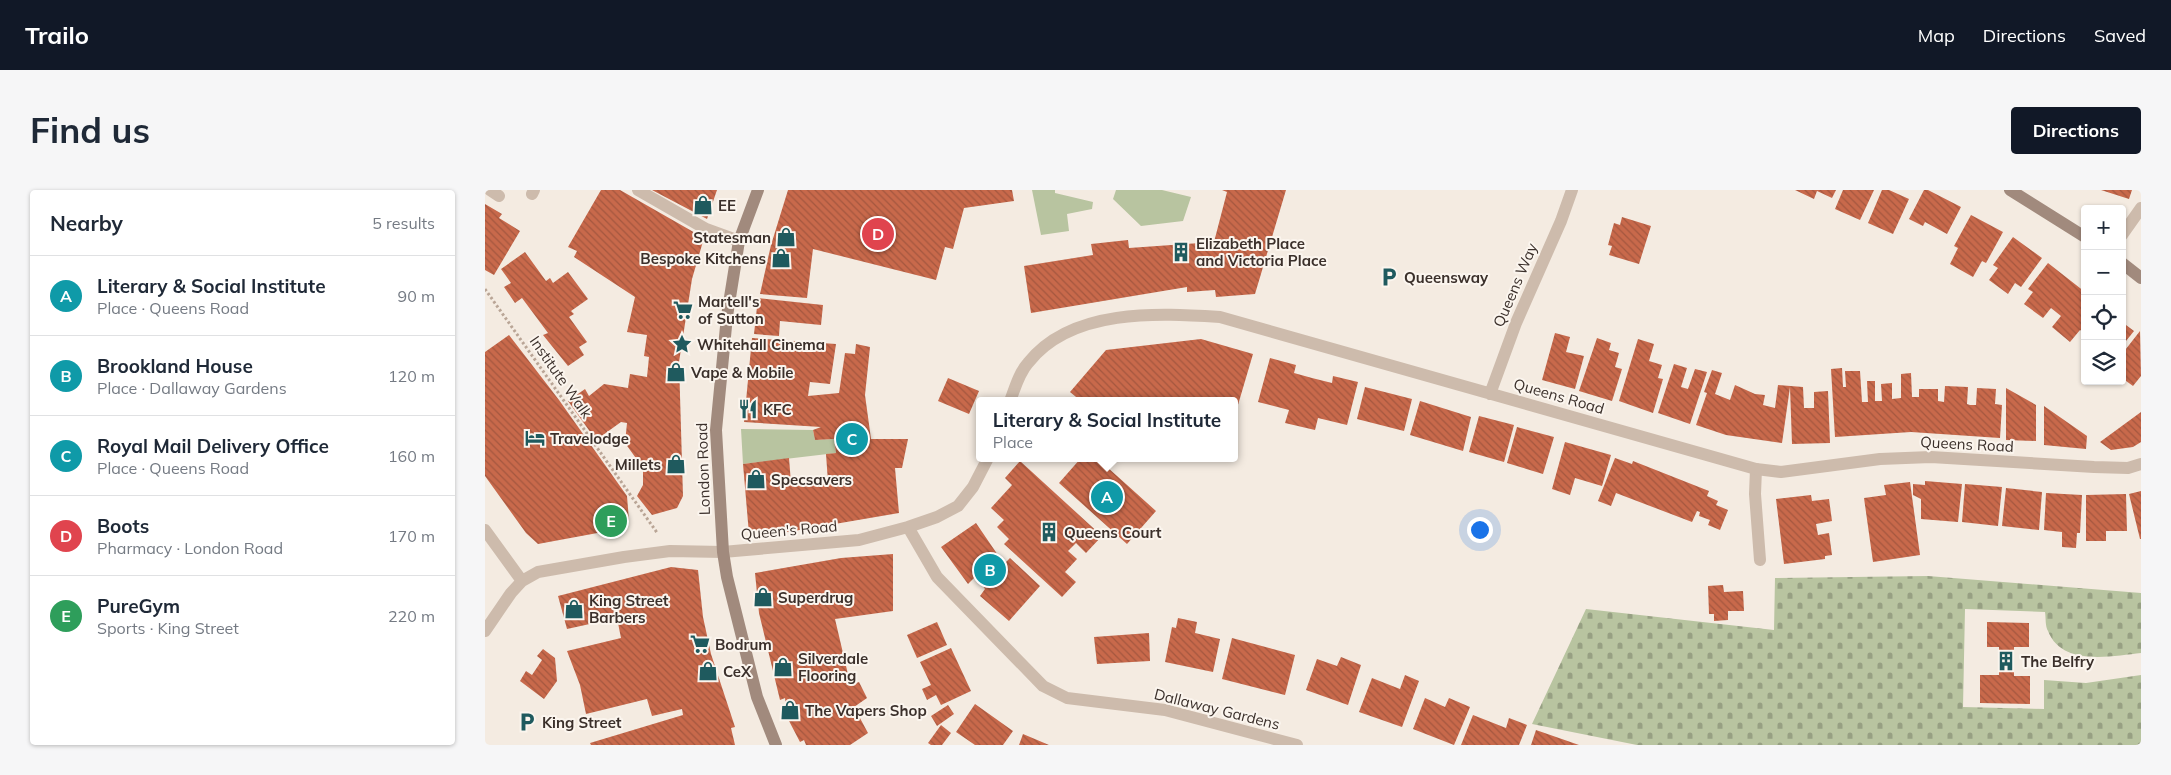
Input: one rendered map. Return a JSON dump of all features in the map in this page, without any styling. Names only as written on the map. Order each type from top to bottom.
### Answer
[{"type":"street","points":[[638,190],[706,229],[739,241]]},
{"type":"street","name":"London Road","points":[[758,190],[739,241],[727,316],[716,430],[723,552],[727,577],[757,698],[776,745]]},
{"type":"street","name":"Queens Way","points":[[1489,394],[1516,323],[1561,221],[1572,190]]},
{"type":"street","points":[[2010,190],[2023,196],[2081,234]]},
{"type":"street","points":[[2126,229],[2141,208]]},
{"type":"street","points":[[2126,267],[2141,278]]},
{"type":"street","name":"Queens Road","points":[[1012,397],[1026,364],[1040,349],[1068,332],[1095,322],[1123,316],[1175,314],[1220,317],[1756,469],[1781,472],[1880,459],[1931,457],[2094,467],[2128,468],[2141,464]]},
{"type":"street","points":[[908,527],[937,517],[958,506],[973,487],[986,462]]},
{"type":"street","points":[[1756,469],[1755,494],[1760,560]]},
{"type":"street","name":"Queen's Road","points":[[723,552],[859,540],[908,527]]},
{"type":"street","name":"Dallaway Gardens","points":[[908,527],[937,577],[1043,686],[1067,698],[1165,710],[1297,745]]},
{"type":"street","points":[[485,530],[522,581]]},
{"type":"street","points":[[485,631],[511,593],[522,581],[538,572],[670,551],[723,552]]},
{"type":"path","name":"Institute Walk","points":[[485,289],[670,551]]},
{"type":"green space","points":[[1032,190],[1055,190],[1055,193],[1093,202],[1092,209],[1067,214],[1069,231],[1041,235]]},
{"type":"green space","points":[[1116,190],[1162,190],[1191,197],[1183,221],[1141,226],[1113,199]]},
{"type":"green space","points":[[741,429],[813,430],[815,440],[834,439],[836,453],[743,464]]},
{"type":"green space","points":[[1928,576],[2141,593],[2141,653],[2116,656],[2089,657],[2076,655],[2064,650],[2055,642],[2048,631],[2045,612],[1965,609],[1963,707],[2044,709],[2044,680],[2086,683],[2141,675],[2141,745],[1637,745],[1532,724],[1586,609],[1774,630],[1775,578]]},
{"type":"building","points":[[601,190],[620,190],[704,238],[692,279],[679,362],[683,496],[677,508],[652,515],[637,496],[643,485],[643,468],[625,443],[627,423],[621,422],[596,440],[568,401],[585,389],[589,396],[604,384],[628,388],[630,374],[647,377],[649,357],[644,356],[647,335],[627,332],[635,297],[574,257],[577,251],[568,247]]},
{"type":"building","points":[[652,190],[717,190],[707,219]]},
{"type":"building","points":[[788,190],[1012,190],[1014,201],[964,208],[953,249],[945,247],[936,280],[813,249],[807,298],[760,294],[771,245]]},
{"type":"building","name":"Elizabeth Place and Victoria Place","points":[[1222,190],[1286,190],[1255,294],[1216,297],[1215,290],[1187,292],[1187,287],[1031,313],[1024,266],[1093,255],[1091,244],[1128,240],[1129,248],[1214,242],[1227,192]]},
{"type":"building","points":[[1795,190],[1836,190],[1832,198],[1817,191],[1814,199]]},
{"type":"building","points":[[1843,190],[1874,190],[1860,220],[1835,209]]},
{"type":"building","points":[[1882,190],[1889,190],[1909,199],[1893,234],[1868,223]]},
{"type":"building","points":[[1924,190],[1928,190],[1961,207],[1947,234],[1925,222],[1923,226],[1909,219]]},
{"type":"building","points":[[2101,190],[2132,190],[2129,199]]},
{"type":"building","points":[[485,204],[502,214],[499,218],[520,231],[494,275],[485,270]]},
{"type":"building","points":[[1971,215],[2003,232],[1986,263],[1982,261],[1973,277],[1950,264],[1958,248],[1954,246]]},
{"type":"building","points":[[1622,217],[1651,226],[1639,264],[1609,255],[1612,246],[1608,245],[1614,223],[1620,225]]},
{"type":"building","points":[[2013,237],[2042,258],[2021,287],[2015,283],[2008,294],[1989,280],[1998,268],[1993,265]]},
{"type":"building","points":[[525,252],[546,281],[550,278],[553,283],[568,272],[588,299],[571,311],[574,314],[569,317],[587,342],[579,347],[584,355],[568,366],[543,335],[548,333],[522,298],[515,303],[504,287],[511,283],[501,269]]},
{"type":"building","points":[[2048,263],[2081,289],[2081,331],[2070,342],[2052,327],[2061,316],[2051,308],[2043,318],[2024,304],[2033,292],[2028,289]]},
{"type":"building","points":[[758,298],[823,305],[821,325],[780,321],[779,336],[754,334]]},
{"type":"building","points":[[2126,325],[2134,331],[2126,341]]},
{"type":"building","points":[[2140,331],[2141,376],[2133,386],[2126,381],[2126,349]]},
{"type":"building","points":[[1555,333],[1570,337],[1566,352],[1584,356],[1575,389],[1542,380]]},
{"type":"building","name":"Travelodge","points":[[509,335],[559,400],[627,496],[629,521],[618,522],[619,529],[538,544],[526,533],[485,476],[485,352]]},
{"type":"building","points":[[752,338],[836,344],[830,384],[810,382],[808,396],[839,393],[845,353],[855,354],[856,344],[870,347],[865,395],[871,439],[908,439],[902,468],[895,468],[899,513],[788,532],[749,534],[743,464],[789,458],[791,483],[828,482],[826,454],[836,453],[834,439],[815,440],[813,430],[821,427],[744,422]]},
{"type":"building","points":[[1597,338],[1611,343],[1609,350],[1619,353],[1615,367],[1622,369],[1612,401],[1579,391]]},
{"type":"building","points":[[1201,339],[1253,354],[1238,405],[1238,397],[1076,397],[1070,392],[1106,350]]},
{"type":"building","points":[[1638,339],[1654,344],[1649,361],[1662,365],[1658,378],[1663,379],[1653,413],[1619,401]]},
{"type":"building","points":[[1270,358],[1296,365],[1294,373],[1312,378],[1332,383],[1333,376],[1358,382],[1347,425],[1318,418],[1315,430],[1285,423],[1289,410],[1258,402]]},
{"type":"building","points":[[1674,364],[1687,368],[1681,387],[1688,389],[1695,369],[1707,372],[1690,424],[1658,413]]},
{"type":"building","points":[[1842,368],[1843,387],[1846,387],[1845,371],[1860,371],[1862,402],[1868,402],[1867,381],[1875,381],[1875,401],[1882,401],[1881,384],[1892,383],[1892,399],[1901,398],[1901,374],[1911,373],[1912,397],[1919,397],[1919,389],[1938,389],[1938,401],[1944,402],[1945,386],[1968,387],[1967,404],[1976,405],[1977,388],[1996,389],[1995,404],[2002,405],[2000,438],[1911,432],[1835,437],[1831,369]]},
{"type":"building","points":[[1712,370],[1722,373],[1715,394],[1730,400],[1735,385],[1755,394],[1765,395],[1763,405],[1775,408],[1778,385],[1803,387],[1804,408],[1814,408],[1814,392],[1828,391],[1830,443],[1792,444],[1790,387],[1782,443],[1726,435],[1696,425],[1707,393],[1704,392]]},
{"type":"building","points":[[948,378],[979,391],[969,414],[938,401]]},
{"type":"building","points":[[1365,387],[1412,399],[1404,431],[1357,419]]},
{"type":"building","points":[[2006,388],[2036,405],[2036,441],[2006,440]]},
{"type":"building","points":[[1420,401],[1471,417],[1463,451],[1410,435]]},
{"type":"building","points":[[2044,406],[2087,436],[2086,449],[2044,445]]},
{"type":"building","points":[[2141,412],[2141,442],[2133,447],[2111,450],[2100,442]]},
{"type":"building","points":[[1479,416],[1514,425],[1504,462],[1469,452]]},
{"type":"building","points":[[1517,427],[1554,437],[1543,474],[1507,463]]},
{"type":"building","points":[[1565,442],[1611,455],[1602,486],[1575,478],[1570,495],[1552,489]]},
{"type":"building","points":[[1615,458],[1632,464],[1633,461],[1709,491],[1707,496],[1718,501],[1716,505],[1728,510],[1720,530],[1708,525],[1710,520],[1699,516],[1700,512],[1697,511],[1692,522],[1616,493],[1611,506],[1598,501]]},
{"type":"building","name":"Queens Court","points":[[1021,462],[1102,536],[1086,553],[1076,543],[1068,551],[1077,559],[1065,572],[1076,582],[1062,597],[1004,544],[1009,539],[997,527],[1004,520],[991,508],[1012,485],[1005,478]]},
{"type":"building","points":[[1077,462],[1101,462],[1156,511],[1127,544],[1059,483]]},
{"type":"building","points":[[1925,481],[1962,484],[1958,522],[1921,519],[1921,499],[1913,495],[1913,484],[1925,485]]},
{"type":"building","points":[[1910,482],[1920,555],[1873,562],[1864,498],[1886,495],[1884,485]]},
{"type":"building","points":[[1965,484],[2002,487],[1998,526],[1962,522]]},
{"type":"building","points":[[2006,488],[2042,492],[2039,530],[2002,526]]},
{"type":"building","points":[[2141,491],[2141,539],[2140,539],[2129,494]]},
{"type":"building","points":[[2046,493],[2082,495],[2080,533],[2077,533],[2076,548],[2062,547],[2062,532],[2044,530]]},
{"type":"building","points":[[2126,494],[2127,531],[2106,531],[2106,541],[2086,541],[2086,495]]},
{"type":"building","points":[[1811,495],[1812,501],[1829,499],[1832,521],[1816,524],[1818,535],[1829,533],[1832,555],[1825,556],[1825,559],[1784,564],[1776,499]]},
{"type":"building","points":[[976,523],[1004,564],[1010,558],[1040,586],[1009,621],[980,596],[985,589],[976,576],[968,584],[941,547]]},
{"type":"building","points":[[893,554],[893,611],[835,619],[850,683],[859,682],[867,698],[854,707],[868,733],[850,745],[806,745],[804,740],[800,742],[788,719],[785,698],[780,700],[759,613],[755,573],[841,558]]},
{"type":"building","points":[[671,567],[698,570],[703,617],[711,654],[735,727],[731,728],[735,745],[591,745],[590,743],[683,715],[682,709],[652,716],[647,699],[586,714],[580,685],[567,651],[621,638],[617,618],[567,629],[558,596]]},
{"type":"building","points":[[1723,585],[1724,592],[1743,591],[1744,611],[1728,611],[1728,620],[1714,621],[1714,614],[1709,614],[1708,586]]},
{"type":"building","points":[[1178,618],[1197,622],[1195,633],[1220,639],[1213,672],[1165,662],[1172,627],[1176,628]]},
{"type":"building","points":[[937,622],[947,645],[917,658],[907,635]]},
{"type":"building","name":"The Belfry","points":[[1987,622],[2029,623],[2029,647],[2014,647],[2014,676],[2030,676],[2030,704],[1980,703],[1980,675],[1999,675],[1999,647],[1987,647]]},
{"type":"building","points":[[1149,633],[1150,661],[1097,664],[1094,637]]},
{"type":"building","points":[[1232,638],[1295,655],[1285,695],[1222,679]]},
{"type":"building","points":[[951,648],[971,691],[941,705],[936,695],[927,700],[922,689],[931,685],[920,662]]},
{"type":"building","points":[[543,649],[555,658],[557,681],[544,699],[520,681],[526,671],[532,675],[542,660],[537,656]]},
{"type":"building","points":[[1341,657],[1361,665],[1348,705],[1306,690],[1317,659],[1337,666]]},
{"type":"building","points":[[1405,675],[1419,681],[1402,727],[1359,712],[1372,678],[1400,689]]},
{"type":"building","points":[[1425,698],[1445,707],[1449,698],[1470,707],[1454,745],[1413,729]]},
{"type":"building","points":[[975,704],[1013,731],[1003,745],[975,745],[956,732]]},
{"type":"building","points":[[948,705],[954,714],[937,726],[931,716]]},
{"type":"building","points":[[1473,715],[1506,728],[1509,718],[1527,725],[1519,745],[1461,745]]},
{"type":"building","points":[[941,725],[951,733],[942,745],[931,745],[928,743]]},
{"type":"building","points":[[1536,730],[1579,745],[1531,745]]},
{"type":"building","points":[[1023,734],[1049,745],[1019,745]]},
{"type":"place","name":"EE","points":[[703,205]]},
{"type":"place","name":"Boots","points":[[878,234]]},
{"type":"place","name":"Statesman","points":[[786,237]]},
{"type":"place","name":"Elizabeth Place and Victoria Place","points":[[1181,252]]},
{"type":"place","name":"Bespoke Kitchens","points":[[781,258]]},
{"type":"place","name":"Queensway","points":[[1389,277]]},
{"type":"place","name":"Martell's of Sutton","points":[[683,310]]},
{"type":"place","name":"Whitehall Cinema","points":[[682,344]]},
{"type":"place","name":"Vape & Mobile","points":[[676,372]]},
{"type":"place","name":"KFC","points":[[748,409]]},
{"type":"place","name":"Travelodge","points":[[535,438]]},
{"type":"place","name":"Royal Mail Delivery Office","points":[[852,439]]},
{"type":"place","name":"Millets","points":[[676,464]]},
{"type":"place","name":"Specsavers","points":[[756,479]]},
{"type":"place","name":"Literary & Social Institute","points":[[1107,497]]},
{"type":"place","name":"PureGym","points":[[611,521]]},
{"type":"place","name":"Queens Court","points":[[1049,532]]},
{"type":"place","name":"Brookland House","points":[[990,570]]},
{"type":"place","name":"Superdrug","points":[[763,597]]},
{"type":"place","name":"King Street Barbers","points":[[574,609]]},
{"type":"place","name":"Bodrum","points":[[700,644]]},
{"type":"place","name":"The Belfry","points":[[2006,661]]},
{"type":"place","name":"Silverdale Flooring","points":[[783,667]]},
{"type":"place","name":"CeX","points":[[708,671]]},
{"type":"place","name":"The Vapers Shop","points":[[790,710]]},
{"type":"place","name":"King Street","points":[[527,722]]}]
